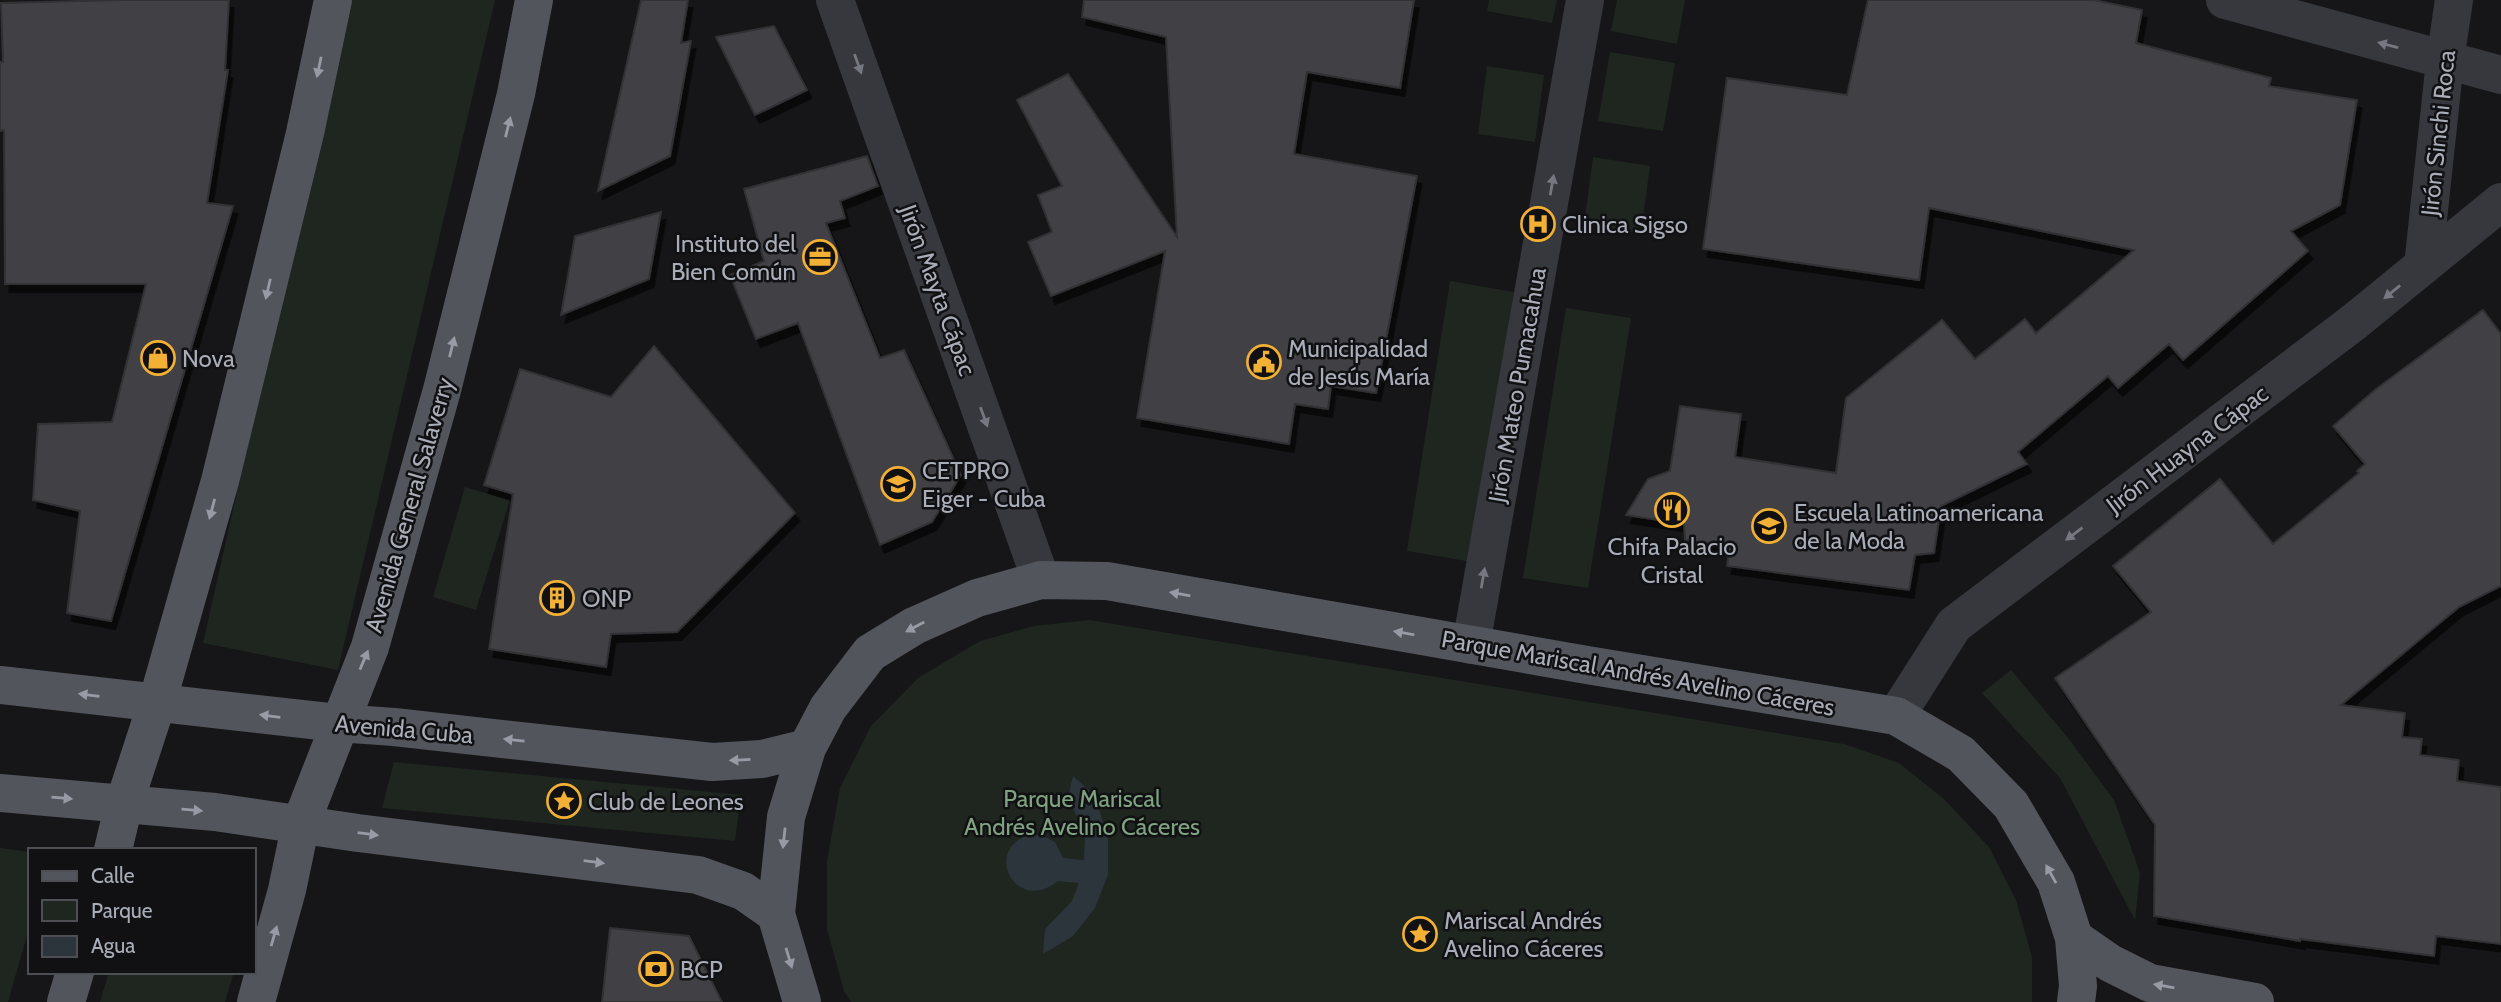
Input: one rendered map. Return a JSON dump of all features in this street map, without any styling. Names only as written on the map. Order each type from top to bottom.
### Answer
[{"type":"main road","points":[[113,848],[124,804],[157,703],[220,481],[305,133],[332,0]]},
{"type":"main road","name":"Avenida General Salaverry","points":[[256,1002],[287,890],[301,823],[370,647],[442,390],[516,94],[534,0]]},
{"type":"main road","name":"Parque Mariscal Andrés Avelino Cáceres","points":[[802,1002],[776,914],[786,817],[807,748],[828,708],[870,653],[914,626],[977,598],[1041,580],[1107,581],[1896,716],[1961,754],[2011,805],[2056,881],[2074,938],[2078,986],[2076,1002]]},
{"type":"main road","name":"Avenida Cuba","points":[[0,685],[712,762],[762,759],[807,748]]},
{"type":"main road","points":[[0,793],[215,812],[698,875],[743,891],[776,914]]},
{"type":"main road","points":[[2074,938],[2110,963],[2150,983],[2255,1002]]},
{"type":"main road","points":[[66,1002],[74,974]]},
{"type":"street","name":"Jirón Mayta Cápac","points":[[835,0],[1041,580]]},
{"type":"street","name":"Jirón Mateo Pumacahua","points":[[1471,645],[1585,0]]},
{"type":"street","points":[[2225,0],[2501,75]]},
{"type":"street","name":"Jirón Sinchi Roca","points":[[2423,266],[2445,61],[2455,0]]},
{"type":"street","name":"Jirón Huayna Cápac","points":[[1896,716],[1954,625],[2354,322],[2501,202]]},
{"type":"green space","points":[[348,0],[495,0],[338,670],[203,643]]},
{"type":"green space","points":[[1489,0],[1557,0],[1552,23],[1487,11]]},
{"type":"green space","points":[[1617,0],[1685,0],[1677,44],[1611,31]]},
{"type":"green space","points":[[1610,52],[1675,63],[1663,131],[1598,121]]},
{"type":"green space","points":[[1487,66],[1544,75],[1535,142],[1478,134]]},
{"type":"green space","points":[[1593,157],[1650,166],[1641,233],[1584,225]]},
{"type":"green space","points":[[1450,281],[1514,292],[1472,562],[1407,551]]},
{"type":"green space","points":[[1566,308],[1631,318],[1588,588],[1523,578]]},
{"type":"green space","points":[[465,487],[510,500],[476,610],[433,597]]},
{"type":"green space","name":"Parque Mariscal Andrés Avelino Cáceres","points":[[1089,620],[1844,744],[1899,763],[1945,800],[1989,847],[2016,900],[2032,957],[2032,1002],[851,1002],[844,991],[827,929],[827,861],[840,788],[871,726],[918,678],[980,641],[1034,626]]},
{"type":"green space","points":[[2011,670],[2069,739],[2114,800],[2140,873],[2135,920],[2060,778],[1982,693]]},
{"type":"green space","points":[[394,762],[741,795],[735,841],[382,808]]},
{"type":"green space","points":[[0,848],[28,852],[28,932],[8,1002],[0,1002]]},
{"type":"green space","points":[[108,974],[233,974],[225,1002],[100,1002]]},
{"type":"water","points":[[1073,776],[1088,789],[1098,806],[1108,839],[1108,875],[1095,908],[1073,936],[1043,954],[1045,929],[1072,901],[1079,883],[1058,881],[1043,889],[1030,890],[1019,886],[1011,878],[1007,856],[1013,845],[1024,837],[1036,835],[1055,842],[1063,858],[1084,860],[1085,833],[1068,798]]},
{"type":"building","points":[[229,0],[225,70],[228,70],[207,203],[233,206],[111,621],[67,613],[80,511],[33,500],[38,424],[112,422],[146,284],[5,284],[4,130],[0,131],[0,62],[3,62],[1,3]]},
{"type":"building","points":[[641,0],[688,0],[681,43],[691,41],[670,156],[598,191]]},
{"type":"building","points":[[1084,0],[1414,0],[1400,88],[1307,72],[1294,154],[1417,176],[1376,393],[1331,386],[1328,409],[1295,404],[1289,444],[1137,418],[1165,251],[1051,296],[1028,242],[1052,232],[1038,195],[1062,186],[1017,100],[1068,74],[1177,237],[1166,37],[1082,17]]},
{"type":"building","points":[[1868,0],[2094,0],[2142,10],[2136,43],[2271,78],[2269,86],[2357,100],[2340,205],[2291,231],[2308,251],[2183,360],[2169,344],[2118,388],[2108,376],[2018,452],[2027,464],[1941,506],[1934,553],[1915,555],[1909,590],[1727,566],[1730,546],[1685,540],[1684,524],[1626,515],[1648,479],[1670,471],[1680,406],[1741,414],[1735,457],[1836,473],[1846,398],[1942,320],[1975,359],[2025,319],[2036,333],[2134,250],[1929,208],[1919,280],[1703,249],[1727,78],[1847,95]]},
{"type":"building","points":[[774,26],[807,90],[755,115],[716,37]]},
{"type":"building","points":[[867,156],[878,186],[840,201],[845,218],[826,223],[880,358],[904,350],[961,475],[932,522],[880,545],[798,323],[756,339],[730,275],[764,261],[744,189]]},
{"type":"building","points":[[661,212],[649,279],[561,315],[575,236]]},
{"type":"building","points":[[2483,310],[2501,334],[2501,586],[2459,607],[2341,705],[2405,713],[2402,737],[2422,739],[2420,755],[2459,760],[2457,781],[2501,787],[2501,944],[2436,936],[2434,956],[2300,941],[2154,916],[2155,825],[2055,678],[2151,612],[2113,566],[2220,479],[2273,544],[2359,473],[2357,471],[2365,464],[2333,426],[2376,389]]},
{"type":"building","points":[[654,346],[795,513],[677,632],[611,634],[606,667],[489,649],[513,494],[484,485],[520,369],[611,397]]},
{"type":"building","name":"BCP","points":[[610,928],[689,936],[722,1002],[602,1002]]},
{"type":"place","name":"Clinica Sigso","points":[[1538,224]]},
{"type":"place","name":"Instituto del Bien Común","points":[[820,257]]},
{"type":"place","name":"Nova","points":[[158,358]]},
{"type":"place","name":"Municipalidad de Jesús María","points":[[1264,362]]},
{"type":"place","name":"CETPRO Eiger - Cuba","points":[[898,484]]},
{"type":"place","name":"Chifa Palacio Cristal","points":[[1672,510]]},
{"type":"place","name":"Escuela Latinoamericana de la Moda","points":[[1769,526]]},
{"type":"place","name":"ONP","points":[[557,598]]},
{"type":"place","name":"Club de Leones","points":[[564,801]]},
{"type":"place","name":"Mariscal Andrés Avelino Cáceres","points":[[1420,934]]},
{"type":"place","name":"BCP","points":[[656,969]]}]
